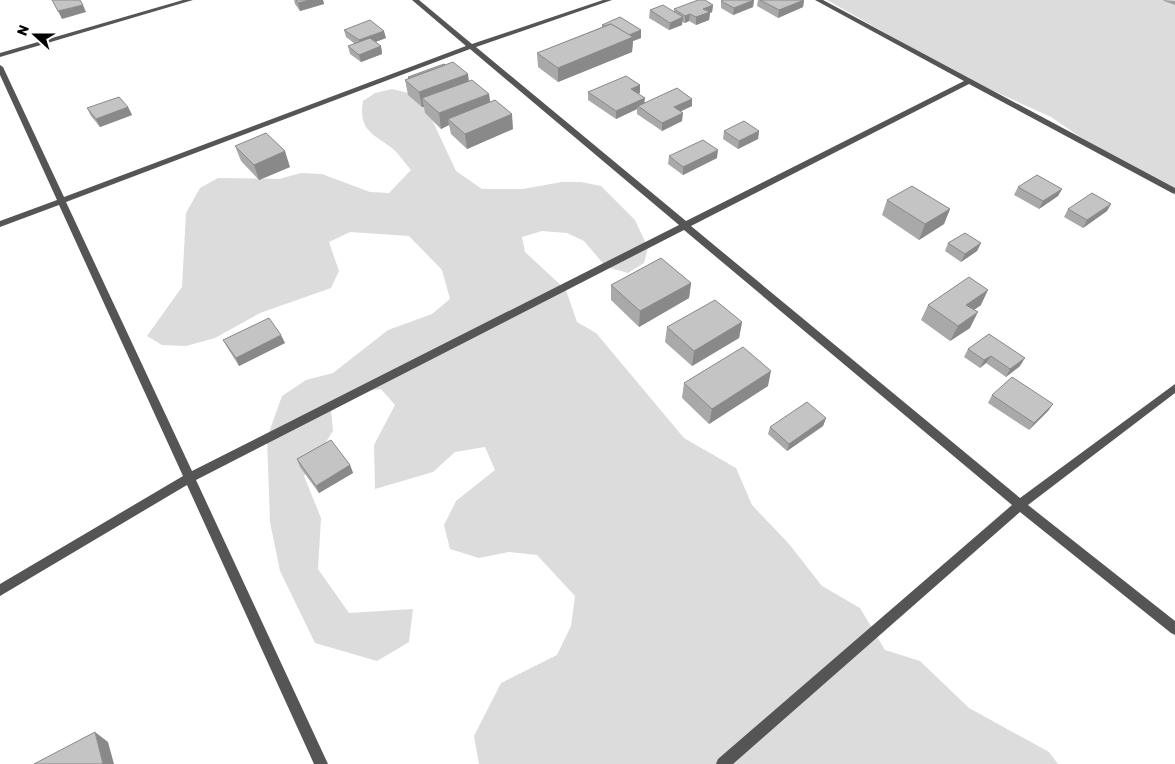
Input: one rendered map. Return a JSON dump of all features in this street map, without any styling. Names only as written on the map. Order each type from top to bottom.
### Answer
[{"type":"street","points":[[0,55],[190,0]]},
{"type":"street","points":[[415,0],[473,46],[1020,505],[1175,629]]},
{"type":"street","points":[[0,224],[473,46],[610,0]]},
{"type":"street","points":[[818,0],[1175,191]]},
{"type":"street","points":[[0,67],[322,764]]},
{"type":"street","points":[[0,590],[189,478],[969,81]]},
{"type":"street","points":[[723,764],[1020,505],[1175,388]]},
{"type":"shaded area","points":[[827,0],[1175,0],[1175,190],[1111,158],[1051,117],[965,78]]},
{"type":"shaded area","points":[[392,89],[421,96],[456,171],[482,189],[523,189],[562,182],[581,182],[601,186],[635,220],[648,248],[644,263],[628,273],[606,267],[584,241],[567,233],[542,231],[522,237],[525,252],[566,290],[577,322],[596,333],[684,438],[736,468],[752,505],[789,544],[822,586],[860,608],[885,650],[920,661],[969,708],[1049,752],[1058,764],[479,764],[474,736],[501,683],[557,655],[571,626],[575,596],[537,555],[509,552],[479,558],[450,549],[444,525],[456,501],[495,470],[485,447],[455,452],[433,472],[375,489],[374,445],[395,405],[381,389],[349,393],[331,410],[333,431],[304,476],[321,518],[318,569],[349,613],[413,609],[409,642],[377,661],[315,643],[280,571],[270,522],[267,438],[282,396],[306,380],[333,373],[388,330],[432,314],[450,299],[442,270],[409,236],[350,232],[329,242],[339,271],[331,288],[260,313],[215,338],[186,346],[162,345],[147,336],[182,287],[186,213],[200,188],[218,178],[279,179],[301,173],[322,174],[370,192],[389,193],[411,170],[395,150],[368,130],[362,111],[363,101],[375,93]]},
{"type":"building","points":[[52,0],[80,0],[83,5],[58,11]]},
{"type":"building","points":[[296,0],[310,0],[298,3]]},
{"type":"building","points":[[698,0],[705,0],[713,5],[703,9],[710,12],[696,17],[690,14],[685,16],[674,9]]},
{"type":"building","points":[[754,0],[734,8],[721,1]]},
{"type":"building","points":[[760,0],[804,0],[779,10]]},
{"type":"building","points":[[663,5],[683,17],[670,23],[650,10]]},
{"type":"building","points":[[620,17],[641,30],[629,35],[611,24],[602,25]]},
{"type":"building","points":[[370,20],[384,31],[359,40],[344,30]]},
{"type":"building","points":[[611,24],[633,37],[558,68],[537,53]]},
{"type":"building","points":[[370,38],[381,46],[359,55],[348,46]]},
{"type":"building","points":[[453,62],[468,74],[419,92],[405,80]]},
{"type":"building","points":[[444,64],[445,65],[408,77]]},
{"type":"building","points":[[626,76],[640,85],[631,89],[645,98],[616,111],[588,92]]},
{"type":"building","points":[[472,80],[489,94],[439,113],[422,98]]},
{"type":"building","points":[[677,88],[692,99],[674,107],[683,113],[662,123],[638,106]]},
{"type":"building","points":[[119,97],[128,107],[96,119],[87,108]]},
{"type":"building","points":[[495,100],[512,114],[465,134],[448,119]]},
{"type":"building","points":[[744,121],[759,131],[739,141],[724,131]]},
{"type":"building","points":[[266,133],[285,151],[254,165],[235,146]]},
{"type":"building","points":[[703,140],[718,150],[683,167],[669,156]]},
{"type":"building","points":[[1037,175],[1062,189],[1043,201],[1018,187]]},
{"type":"building","points":[[912,186],[950,209],[925,224],[887,200]]},
{"type":"building","points":[[1092,193],[1111,204],[1087,220],[1068,209]]},
{"type":"building","points":[[965,233],[981,243],[965,254],[948,243]]},
{"type":"building","points":[[661,258],[691,283],[640,311],[611,285]]},
{"type":"building","points":[[969,277],[988,290],[966,305],[978,312],[958,326],[928,305]]},
{"type":"building","points":[[715,300],[742,322],[694,351],[667,327]]},
{"type":"building","points":[[269,318],[281,335],[236,358],[223,340]]},
{"type":"building","points":[[989,334],[1025,358],[1010,369],[991,356],[984,360],[968,349]]},
{"type":"building","points":[[743,347],[771,371],[712,409],[684,383]]},
{"type":"building","points":[[1012,377],[1053,404],[1034,423],[992,395]]},
{"type":"building","points":[[807,402],[826,418],[789,444],[770,427]]},
{"type":"building","points":[[331,440],[350,465],[316,486],[297,459]]},
{"type":"building","points":[[95,732],[103,764],[34,764]]},
{"type":"waterway","points":[[1166,0],[1175,3]]}]
